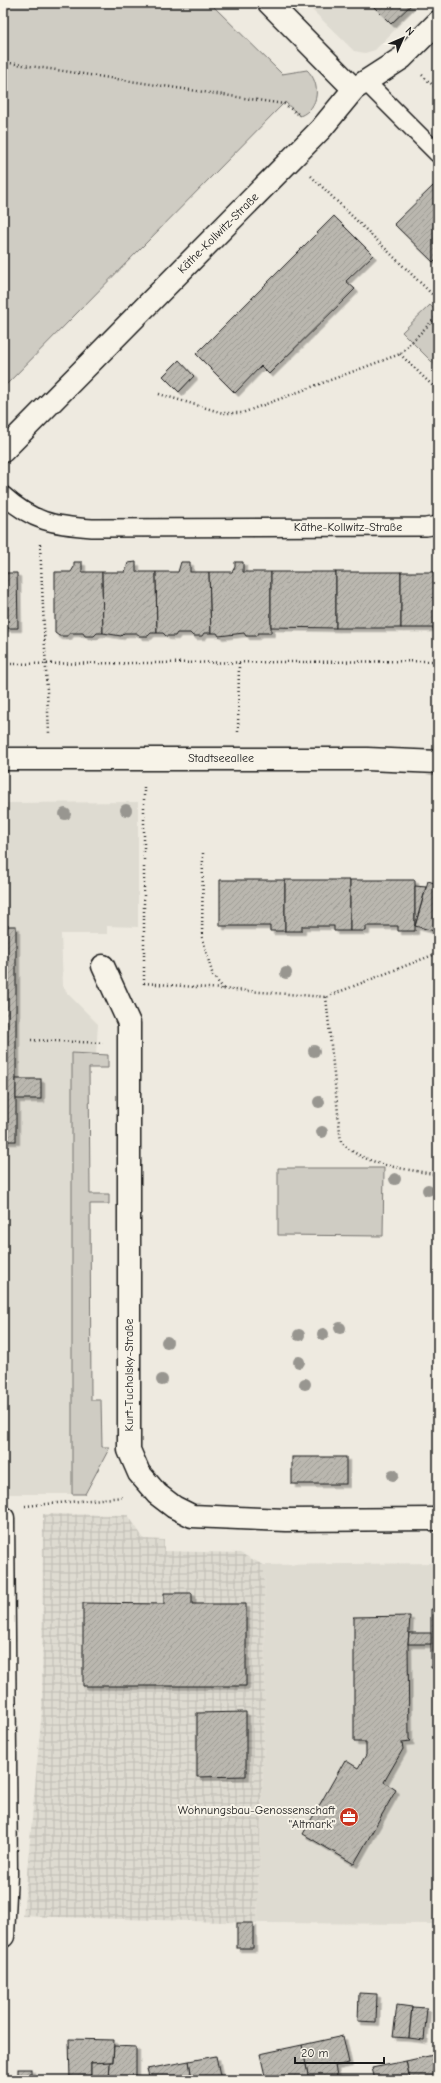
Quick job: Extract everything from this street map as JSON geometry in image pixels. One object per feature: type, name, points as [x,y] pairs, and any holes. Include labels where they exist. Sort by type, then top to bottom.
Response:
[{"type":"street","points":[[269,3],[360,85]]},
{"type":"street","name":"Käthe-Kollwitz-Straße","points":[[3,451],[321,129],[360,85],[402,58],[438,22]]},
{"type":"street","name":"Stadtseeallee","points":[[3,758],[367,759],[438,762]]},
{"type":"street","name":"Kurt-Tucholsky-Straße","points":[[103,966],[129,1023],[129,1450],[139,1472],[157,1494],[174,1508],[192,1516],[286,1520],[438,1519]]},
{"type":"street","points":[[3,1936],[10,1512]]},
{"type":"lane","points":[[360,85],[438,154]]},
{"type":"lane","name":"Käthe-Kollwitz-Straße","points":[[3,495],[16,506],[39,520],[63,525],[92,528],[426,527],[438,525]]},
{"type":"path","points":[[3,62],[284,104],[321,129]]},
{"type":"path","points":[[292,158],[438,300]]},
{"type":"path","points":[[159,394],[223,413],[242,413],[400,354],[438,315]]},
{"type":"path","points":[[400,354],[438,391]]},
{"type":"path","points":[[39,520],[44,663],[50,758]]},
{"type":"path","points":[[3,664],[438,661]]},
{"type":"path","points":[[238,758],[239,662]]},
{"type":"path","points":[[129,1023],[144,983],[144,758]]},
{"type":"path","points":[[203,854],[202,937],[213,976],[224,989]]},
{"type":"path","points":[[144,983],[326,997],[438,953]]},
{"type":"path","points":[[326,997],[341,1142],[352,1152],[370,1161],[438,1175]]},
{"type":"path","points":[[31,1040],[129,1045]]},
{"type":"path","points":[[10,1512],[157,1494]]},
{"type":"shaded area","points":[[3,3],[210,3],[282,74],[307,70],[312,75],[315,82],[316,95],[312,107],[300,116],[285,102],[3,388]]},
{"type":"shaded area","points":[[305,3],[421,3],[375,50],[365,53],[354,51]]},
{"type":"shaded area","points":[[430,305],[438,313],[438,368],[402,332]]},
{"type":"shaded area","points":[[138,802],[138,927],[107,926],[107,934],[61,934],[63,986],[67,993],[98,1024],[96,1055],[72,1054],[72,1494],[3,1494],[3,803]]},
{"type":"shaded area","points":[[72,1053],[108,1055],[108,1068],[89,1068],[90,1194],[109,1194],[109,1204],[90,1204],[91,1400],[101,1400],[102,1447],[110,1447],[85,1494],[72,1494]]},
{"type":"shaded area","points":[[278,1168],[384,1168],[383,1236],[278,1235]]},
{"type":"shaded area","points":[[43,1514],[128,1515],[144,1539],[164,1540],[164,1551],[240,1553],[264,1565],[265,1710],[257,1923],[23,1916],[42,1710]]},
{"type":"shaded area","name":"Wohnungsbau-Genossenschaft \"Altmark\"","points":[[436,1563],[438,1566],[438,1924],[257,1923],[265,1710],[264,1565]]},
{"type":"building","points":[[370,3],[413,3],[391,24]]},
{"type":"building","points":[[433,186],[438,191],[438,257],[433,262],[394,224]]},
{"type":"building","points":[[334,216],[373,255],[346,281],[355,289],[269,374],[261,366],[235,393],[196,354]]},
{"type":"building","points":[[179,360],[194,376],[179,392],[163,376]]},
{"type":"building","points":[[74,562],[82,562],[82,572],[102,572],[103,633],[97,633],[94,636],[85,636],[83,633],[70,633],[68,636],[59,636],[55,633],[55,572],[71,572],[74,567]]},
{"type":"building","points":[[136,562],[136,572],[156,572],[157,633],[151,633],[148,636],[139,636],[137,633],[124,633],[121,636],[103,633],[102,572],[125,572],[128,563]]},
{"type":"building","points":[[181,562],[190,562],[190,572],[209,572],[211,633],[204,633],[202,636],[193,636],[190,633],[177,633],[175,636],[166,636],[163,633],[157,633],[156,572],[178,572]]},
{"type":"building","points":[[235,562],[243,562],[243,572],[271,572],[271,633],[258,633],[256,636],[246,636],[244,633],[219,636],[217,633],[211,633],[209,572],[232,572],[235,567]]},
{"type":"building","points":[[271,572],[336,572],[336,628],[271,627]]},
{"type":"building","points":[[336,572],[401,572],[401,628],[336,628]]},
{"type":"building","points":[[401,572],[438,572],[438,628],[401,628]]},
{"type":"building","points":[[3,573],[17,573],[18,628],[3,628]]},
{"type":"building","points":[[220,880],[285,880],[285,931],[270,931],[270,926],[220,926]]},
{"type":"building","points":[[285,880],[350,880],[350,931],[334,931],[334,926],[302,926],[302,931],[285,931]]},
{"type":"building","points":[[350,880],[415,880],[415,931],[398,931],[398,926],[366,926],[366,931],[350,931]]},
{"type":"building","points":[[428,881],[438,884],[438,932],[415,926]]},
{"type":"building","points":[[415,886],[426,887],[415,926]]},
{"type":"building","points":[[3,926],[16,926],[16,1141],[3,1141]]},
{"type":"building","points":[[16,1079],[41,1079],[41,1099],[16,1099]]},
{"type":"building","points":[[292,1457],[346,1457],[346,1484],[292,1484]]},
{"type":"building","points":[[164,1593],[192,1593],[192,1604],[246,1604],[246,1686],[83,1686],[83,1603],[164,1604]]},
{"type":"building","points":[[431,1609],[438,1610],[438,1667],[433,1668],[431,1668]]},
{"type":"building","points":[[410,1616],[408,1644],[409,1739],[411,1741],[402,1742],[403,1749],[384,1782],[396,1790],[354,1864],[303,1834],[345,1760],[358,1768],[366,1755],[366,1742],[354,1742],[353,1617]]},
{"type":"building","points":[[409,1633],[431,1633],[431,1644],[408,1644]]},
{"type":"building","points":[[246,1712],[246,1776],[197,1777],[197,1713]]},
{"type":"building","points":[[237,1923],[253,1923],[253,1948],[237,1948]]},
{"type":"building","points":[[359,1993],[377,1994],[376,2022],[358,2021]]},
{"type":"building","points":[[397,2005],[412,2007],[409,2038],[393,2037]]},
{"type":"building","points":[[412,2007],[427,2008],[424,2040],[409,2038]]},
{"type":"building","points":[[343,2036],[349,2063],[335,2066],[338,2080],[309,2080],[302,2045]]},
{"type":"building","points":[[69,2039],[114,2040],[113,2062],[91,2063],[91,2080],[70,2080]]},
{"type":"building","points":[[302,2045],[309,2080],[281,2080],[281,2077],[266,2080],[260,2054]]},
{"type":"building","points":[[114,2046],[136,2047],[136,2080],[109,2080],[110,2062],[113,2062]]},
{"type":"building","points":[[438,2054],[438,2080],[410,2080],[406,2061]]},
{"type":"building","points":[[216,2056],[221,2080],[192,2080],[189,2061]]},
{"type":"building","points":[[189,2061],[192,2080],[150,2080],[147,2069]]},
{"type":"building","points":[[406,2061],[410,2080],[375,2080],[372,2068]]},
{"type":"building","points":[[110,2062],[109,2080],[91,2080],[91,2063]]},
{"type":"building","points":[[18,2069],[31,2069],[31,2080],[18,2080]]},
{"type":"place","name":"Wohnungsbau-Genossenschaft \"Altmark\"","points":[[349,1817]]}]
